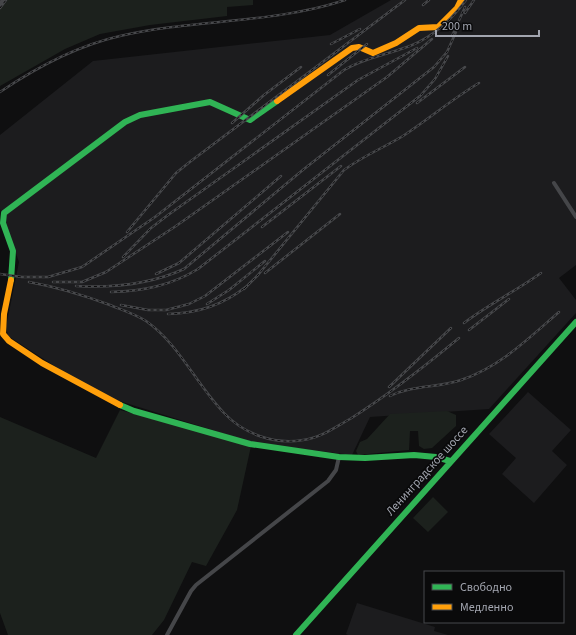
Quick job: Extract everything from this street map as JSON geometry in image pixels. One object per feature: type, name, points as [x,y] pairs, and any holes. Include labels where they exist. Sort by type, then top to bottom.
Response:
[{"type":"street","points":[[0,4],[3,0]]},
{"type":"street","points":[[450,461],[436,457],[414,455],[365,458],[339,457],[250,444],[134,411],[110,401],[42,363],[2,334],[13,264],[13,250],[2,219],[4,213],[125,122],[140,115],[210,102],[250,120],[352,48],[359,47],[373,53],[396,43],[419,28],[438,27],[457,8],[461,0]]},
{"type":"street","points":[[554,183],[576,217]]},
{"type":"street","name":"Ленинградское шоссе","points":[[296,635],[450,461],[576,322]]},
{"type":"street","points":[[167,635],[191,591],[328,481],[336,470],[339,457]]},
{"type":"shaded area","points":[[0,0],[253,0],[253,5],[227,7],[227,16],[150,25],[100,34],[65,49],[0,86]]},
{"type":"shaded area","points":[[391,0],[576,0],[576,265],[559,278],[576,300],[576,313],[489,409],[370,417],[352,455],[254,443],[113,399],[73,378],[8,336],[6,327],[19,262],[0,209],[0,135],[93,61],[330,35]]},
{"type":"shaded area","points":[[528,392],[571,430],[552,451],[567,465],[534,503],[502,474],[516,458],[489,434]]},
{"type":"shaded area","points":[[120,410],[251,446],[237,510],[206,566],[192,562],[164,620],[152,635],[8,635],[0,613],[0,417],[96,458]]},
{"type":"shaded area","points":[[447,411],[456,415],[456,426],[432,448],[424,449],[419,446],[418,431],[410,431],[409,450],[358,455],[356,451],[360,442],[367,439],[390,414]]},
{"type":"shaded area","points":[[433,497],[448,512],[428,532],[413,518]]},
{"type":"shaded area","points":[[357,603],[435,627],[434,631],[448,635],[348,635],[346,634]]},
{"type":"railway","points":[[0,8],[6,0]]},
{"type":"railway","points":[[0,92],[57,58],[104,40],[148,31],[290,13],[318,8],[345,0]]},
{"type":"railway","points":[[127,232],[176,173],[405,0]]},
{"type":"railway","points":[[423,5],[429,0]]},
{"type":"railway","points":[[0,274],[22,277],[48,277],[82,267],[155,217],[344,70],[365,60],[411,46],[421,41],[445,24],[466,0]]},
{"type":"railway","points":[[465,13],[474,0]]},
{"type":"railway","points":[[452,36],[465,7]]},
{"type":"railway","points":[[331,44],[360,29]]},
{"type":"railway","points":[[76,286],[131,284],[158,278],[184,269],[304,169],[434,67],[447,52],[456,32]]},
{"type":"railway","points":[[53,282],[82,282],[106,272],[176,226],[387,77],[432,39]]},
{"type":"railway","points":[[328,75],[367,44]]},
{"type":"railway","points":[[123,257],[151,228],[168,215],[358,80],[417,48]]},
{"type":"railway","points":[[421,95],[435,79],[448,56]]},
{"type":"railway","points":[[232,123],[264,95],[301,67]]},
{"type":"railway","points":[[417,103],[465,67]]},
{"type":"railway","points":[[244,289],[258,275],[344,170],[358,160],[403,136],[479,83]]},
{"type":"railway","points":[[111,292],[145,289],[177,280],[198,269],[420,96]]},
{"type":"railway","points":[[262,227],[341,166]]},
{"type":"railway","points":[[156,274],[179,263],[281,176]]},
{"type":"railway","points":[[265,273],[340,214]]},
{"type":"railway","points":[[121,305],[148,310],[166,310],[189,304],[205,296],[288,232]]},
{"type":"railway","points":[[207,304],[229,290],[265,261]]},
{"type":"railway","points":[[464,323],[541,273]]},
{"type":"railway","points":[[29,282],[90,298],[128,312],[146,321],[158,330],[168,341],[224,413],[241,427],[250,432],[281,441],[310,439],[328,432],[350,419],[406,380],[459,338]]},
{"type":"railway","points":[[168,314],[190,312],[210,307],[238,293],[247,286]]},
{"type":"railway","points":[[469,330],[509,299]]},
{"type":"railway","points":[[390,396],[398,392],[416,388],[452,383],[489,368],[525,342],[559,312]]},
{"type":"railway","points":[[389,387],[451,328]]},
{"type":"traffic: fast","points":[[11,280],[13,251],[3,223],[4,213],[125,122],[140,115],[210,102],[250,120],[277,101]]},
{"type":"traffic: fast","points":[[296,635],[576,322]]},
{"type":"traffic: fast","points":[[120,405],[134,411],[250,444],[339,457],[365,458],[414,455],[436,457],[450,461]]},
{"type":"traffic: slow","points":[[277,101],[352,48],[359,47],[373,53],[396,43],[419,28],[438,27],[457,8],[461,0]]},
{"type":"traffic: slow","points":[[11,280],[4,314],[3,334],[9,341],[42,363],[120,405]]}]
